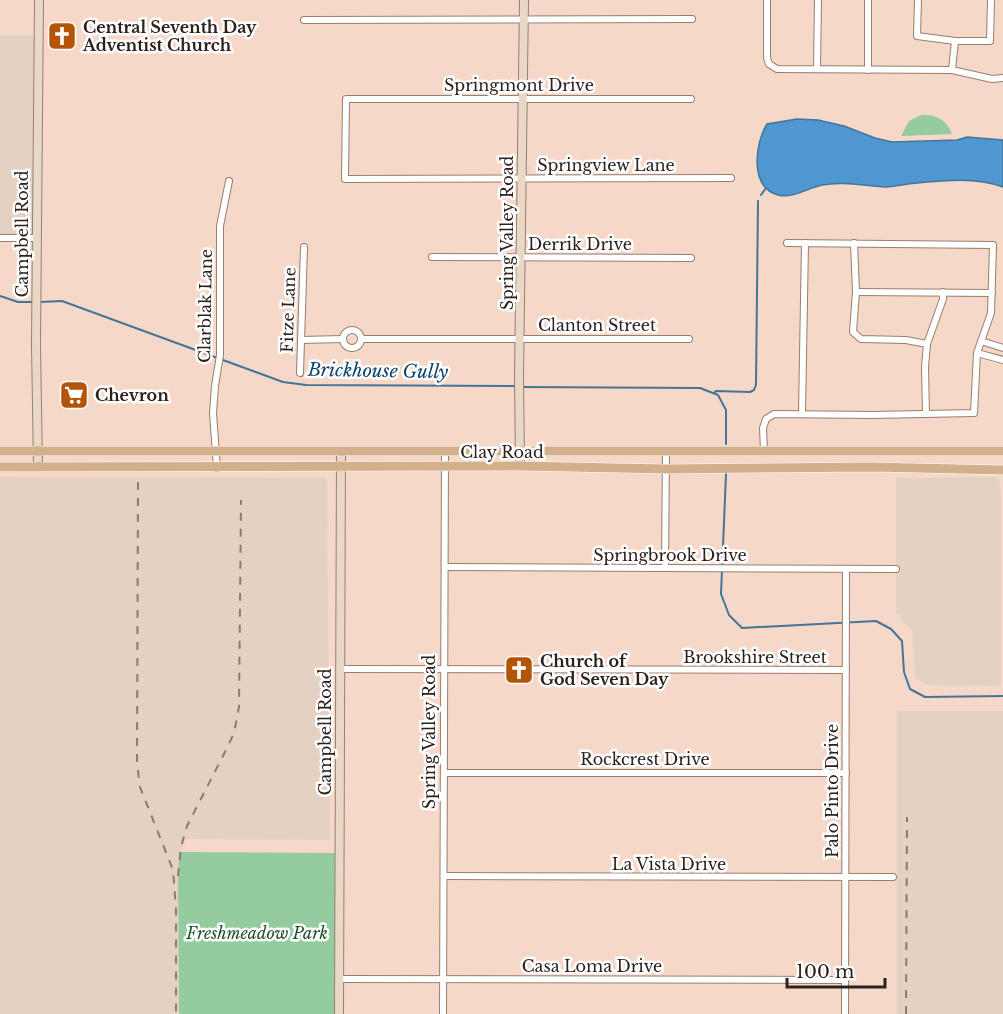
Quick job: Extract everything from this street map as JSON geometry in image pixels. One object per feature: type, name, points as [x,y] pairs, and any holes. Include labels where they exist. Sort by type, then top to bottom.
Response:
[{"type":"main road","name":"Clay Road","points":[[0,451],[1003,451]]},
{"type":"main road","points":[[255,468],[260,451]]},
{"type":"main road","points":[[872,467],[874,452]]},
{"type":"main road","name":"Clay Road","points":[[0,467],[520,466],[666,469],[872,467],[1003,470]]},
{"type":"street","name":"Campbell Road","points":[[38,467],[36,451],[36,238],[39,0]]},
{"type":"street","name":"Spring Valley Road","points":[[520,466],[524,0]]},
{"type":"street","points":[[767,0],[767,58],[769,64],[777,69],[952,70],[992,79],[1003,78]]},
{"type":"street","points":[[817,69],[818,0]]},
{"type":"street","points":[[868,0],[868,69]]},
{"type":"street","points":[[918,0],[917,36],[955,41],[990,41],[991,0]]},
{"type":"street","points":[[304,20],[692,20]]},
{"type":"street","points":[[952,70],[955,41]]},
{"type":"street","name":"Springmont Drive","points":[[346,99],[691,99]]},
{"type":"street","name":"Springview Lane","points":[[346,99],[345,178],[730,178]]},
{"type":"street","name":"Clarblak Lane","points":[[217,468],[213,413],[220,355],[220,226],[229,181]]},
{"type":"street","points":[[0,238],[36,238]]},
{"type":"street","points":[[764,451],[763,428],[766,420],[774,414],[873,416],[974,413],[977,353],[991,313],[993,245],[787,243]]},
{"type":"street","points":[[802,413],[806,243]]},
{"type":"street","points":[[854,243],[856,292],[854,332],[861,339],[906,340],[927,344]]},
{"type":"street","name":"Fitze Lane","points":[[300,373],[304,248]]},
{"type":"street","name":"Derrik Drive","points":[[432,257],[691,258]]},
{"type":"street","points":[[856,292],[992,292]]},
{"type":"street","points":[[926,414],[927,344],[943,299],[942,292]]},
{"type":"street","name":"Clanton Street","points":[[352,329],[358,332],[361,339],[358,345],[352,348],[346,345],[343,339],[345,332],[352,329]]},
{"type":"street","name":"Clanton Street","points":[[301,340],[343,339]]},
{"type":"street","name":"Clanton Street","points":[[361,339],[689,339]]},
{"type":"street","points":[[981,341],[1003,348]]},
{"type":"street","points":[[977,353],[1003,360]]},
{"type":"street","points":[[665,568],[666,450]]},
{"type":"street","name":"Campbell Road","points":[[339,1014],[341,451]]},
{"type":"street","name":"Spring Valley Road","points":[[443,1014],[445,451]]},
{"type":"street","name":"Springbrook Drive","points":[[445,567],[896,569]]},
{"type":"street","name":"Palo Pinto Drive","points":[[845,1014],[846,569]]},
{"type":"street","name":"Brookshire Street","points":[[340,669],[846,670]]},
{"type":"street","name":"Rockcrest Drive","points":[[444,773],[846,773]]},
{"type":"street","name":"La Vista Drive","points":[[444,876],[893,878]]},
{"type":"street","name":"Casa Loma Drive","points":[[339,979],[845,980]]},
{"type":"shaded area","points":[[0,35],[34,35],[33,235],[0,235]]},
{"type":"shaded area","points":[[0,477],[327,478],[330,840],[186,839],[180,852],[178,871],[179,1014],[0,1014]]},
{"type":"shaded area","points":[[998,477],[1001,490],[1001,686],[926,685],[915,678],[912,631],[896,613],[896,478]]},
{"type":"shaded area","points":[[897,711],[1003,711],[1003,1014],[897,1014]]},
{"type":"green space","points":[[921,115],[931,115],[940,119],[952,134],[901,136],[909,121]]},
{"type":"green space","name":"Freshmeadow Park","points":[[180,852],[336,853],[334,1014],[179,1014],[178,871]]},
{"type":"water","points":[[797,119],[818,120],[844,126],[892,142],[957,140],[967,137],[1003,140],[1003,187],[968,180],[885,187],[838,183],[822,185],[789,196],[778,195],[762,183],[757,164],[760,142],[767,124]]},
{"type":"waterway","points":[[761,195],[766,188]]},
{"type":"waterway","points":[[714,393],[716,391],[750,392],[756,385],[758,201]]},
{"type":"waterway","name":"Brickhouse Gully","points":[[0,296],[18,302],[35,302]]},
{"type":"waterway","name":"Brickhouse Gully","points":[[40,302],[62,301],[283,382],[306,385],[515,386]]},
{"type":"waterway","name":"Brickhouse Gully","points":[[521,387],[700,388],[718,395],[726,410],[726,444]]},
{"type":"waterway","name":"Brickhouse Gully","points":[[726,474],[721,594],[729,615],[742,628],[876,621],[891,629],[902,641],[904,672],[910,689],[925,697],[1003,696]]},
{"type":"railway","points":[[138,482],[137,763],[140,787],[173,870],[176,909],[176,1014]]},
{"type":"railway","points":[[178,876],[181,847],[187,826],[234,733],[239,707],[241,500]]},
{"type":"railway","points":[[906,1014],[907,817]]},
{"type":"place","name":"Central Seventh Day Adventist Church","points":[[62,36]]},
{"type":"place","name":"Chevron","points":[[74,395]]},
{"type":"place","name":"Church of God Seven Day","points":[[519,670]]}]
